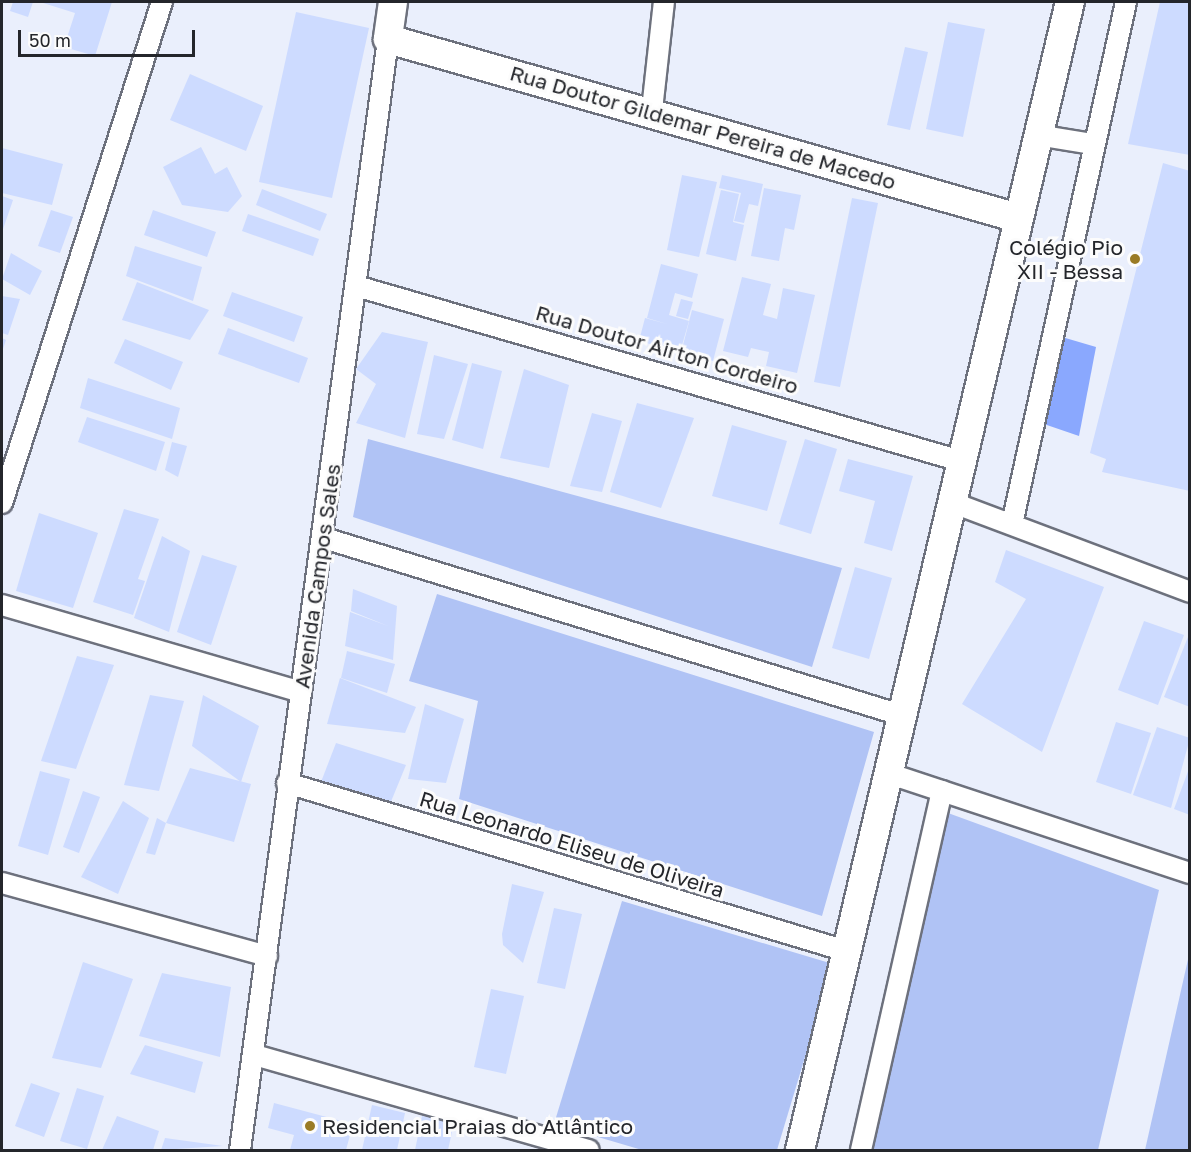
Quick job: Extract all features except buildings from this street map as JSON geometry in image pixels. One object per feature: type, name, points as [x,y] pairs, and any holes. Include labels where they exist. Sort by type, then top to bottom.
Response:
[{"type":"street","points":[[2,503],[162,2]]},
{"type":"street","name":"Avenida Campos Sales","points":[[240,1150],[255,1055],[287,783],[324,537],[393,2]]},
{"type":"street","points":[[652,111],[664,2]]},
{"type":"street","points":[[800,1150],[843,950],[890,774],[956,504],[1018,218],[1070,2]]},
{"type":"street","points":[[1012,524],[1092,144],[1126,2]]},
{"type":"street","name":"Rua Doutor Gildemar Pereira de Macedo","points":[[388,39],[652,111],[1018,218]]},
{"type":"street","points":[[1037,135],[1092,144]]},
{"type":"street","name":"Rua Doutor Airton Cordeiro","points":[[356,286],[964,462]]},
{"type":"street","points":[[956,504],[1190,592]]},
{"type":"street","points":[[324,537],[904,716]]},
{"type":"street","points":[[2,605],[301,692]]},
{"type":"street","points":[[890,774],[1190,873]]},
{"type":"street","name":"Rua Leonardo Eliseu de Oliveira","points":[[287,783],[843,950]]},
{"type":"street","points":[[861,1150],[942,790]]},
{"type":"street","points":[[2,883],[267,956]]},
{"type":"street","points":[[255,1055],[589,1150]]},
{"type":"shaded area","points":[[368,439],[842,568],[812,667],[353,517]]},
{"type":"shaded area","points":[[437,594],[874,732],[822,916],[459,799],[478,701],[409,681]]},
{"type":"shaded area","points":[[948,813],[1159,890],[1098,1150],[871,1150]]},
{"type":"shaded area","points":[[622,901],[833,964],[777,1150],[642,1150],[554,1124]]},
{"type":"shaded area","points":[[1189,955],[1189,1150],[1145,1150]]},
{"type":"water","points":[[1062,337],[1096,347],[1079,436],[1041,423]]},
{"type":"place","name":"Colégio Pio XII - Bessa","points":[[1135,259]]},
{"type":"place","name":"Residencial Praias do Atlântico","points":[[310,1126]]}]
